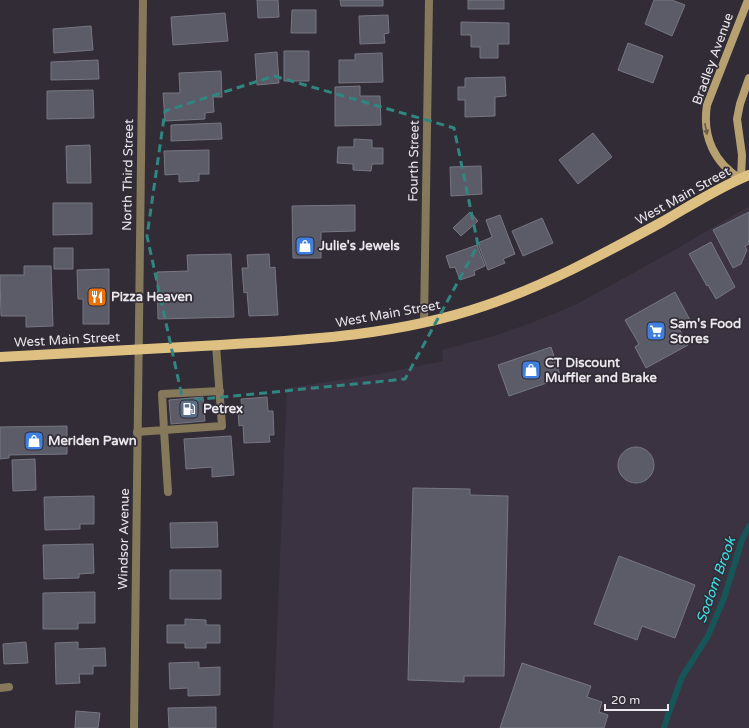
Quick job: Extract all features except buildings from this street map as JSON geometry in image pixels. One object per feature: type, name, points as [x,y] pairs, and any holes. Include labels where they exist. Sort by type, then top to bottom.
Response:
[{"type":"main road","name":"West Main Street","points":[[0,357],[296,341],[365,334],[424,323],[486,306],[533,288],[592,260],[745,177]]},
{"type":"street","name":"North Third Street","points":[[138,350],[142,0]]},
{"type":"street","name":"Fourth Street","points":[[424,323],[429,0]]},
{"type":"street","name":"Bradley Avenue","points":[[745,177],[730,173],[720,162],[706,133],[704,119],[711,93],[748,0]]},
{"type":"street","points":[[745,177],[737,119],[740,104],[749,78]]},
{"type":"street","points":[[137,432],[222,426],[216,345]]},
{"type":"street","name":"Windsor Avenue","points":[[134,728],[138,350]]},
{"type":"street","points":[[168,492],[162,394],[220,391]]},
{"type":"street","points":[[0,688],[9,687]]},
{"type":"highlighted area","points":[[274,76],[454,128],[478,245],[405,379],[183,401],[147,236],[165,111]]},
{"type":"shaded area","points":[[749,206],[749,728],[273,728],[287,388],[379,374],[443,361],[442,350],[497,335],[575,305],[671,252]]},
{"type":"waterway","name":"Sodom Brook","points":[[664,728],[682,677],[708,636],[724,598],[742,540],[749,526]]},
{"type":"place","name":"Julie's Jewels","points":[[305,246]]},
{"type":"place","name":"Pizza Heaven","points":[[97,297]]},
{"type":"place","name":"Sam's Food Stores","points":[[656,331]]},
{"type":"place","name":"CT Discount Muffler and Brake","points":[[531,370]]},
{"type":"place","name":"Petrex","points":[[189,409]]},
{"type":"place","name":"Meriden Pawn","points":[[34,441]]}]
